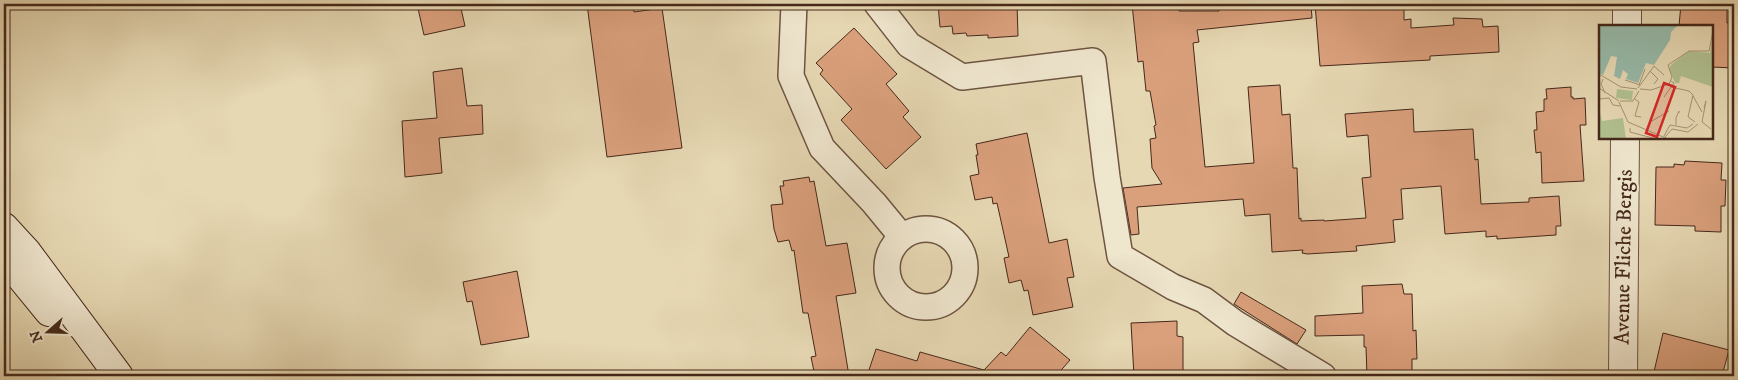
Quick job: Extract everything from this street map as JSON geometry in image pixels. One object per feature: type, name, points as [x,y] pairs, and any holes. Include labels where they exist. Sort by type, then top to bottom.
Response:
[{"type":"main road","points":[[1627,4],[1627,25]]},
{"type":"main road","name":"Avenue Fliche Bergis","points":[[1623,376],[1625,139]]},
{"type":"main road","points":[[4,227],[27,252],[119,376]]},
{"type":"main road","points":[[4,257],[27,283],[100,376]]},
{"type":"street","points":[[794,4],[791,76],[822,148],[874,203],[902,237]]},
{"type":"street","points":[[877,4],[909,45],[962,77],[1093,61],[1107,177],[1120,256],[1173,287],[1204,300],[1235,323],[1323,376]]},
{"type":"building","points":[[417,4],[460,4],[465,26],[424,35]]},
{"type":"building","points":[[587,4],[633,4],[634,12],[662,8],[682,148],[607,157]]},
{"type":"building","points":[[938,4],[1017,4],[1018,36],[988,38],[988,35],[967,36],[966,33],[953,34],[952,26],[940,27]]},
{"type":"building","points":[[1132,4],[1177,4],[1179,11],[1219,11],[1218,4],[1311,4],[1312,18],[1197,30],[1199,42],[1193,43],[1205,167],[1254,163],[1248,87],[1280,85],[1282,115],[1290,114],[1293,168],[1297,168],[1299,219],[1301,218],[1301,221],[1366,218],[1362,178],[1371,177],[1368,135],[1347,137],[1345,114],[1413,109],[1414,132],[1473,129],[1475,160],[1478,159],[1481,204],[1529,202],[1529,198],[1559,196],[1561,226],[1556,226],[1556,235],[1497,239],[1497,236],[1486,237],[1486,231],[1445,234],[1441,186],[1401,189],[1403,219],[1393,220],[1395,242],[1356,246],[1357,251],[1307,254],[1302,253],[1303,250],[1272,252],[1270,214],[1245,216],[1243,199],[1137,207],[1139,234],[1131,235],[1123,188],[1162,184],[1152,168],[1150,139],[1156,138],[1154,126],[1156,125],[1150,91],[1146,91],[1143,61],[1138,62]]},
{"type":"building","points":[[1315,4],[1404,4],[1404,20],[1411,19],[1411,28],[1454,25],[1453,18],[1482,19],[1483,27],[1498,26],[1499,52],[1430,56],[1430,60],[1320,66]]},
{"type":"building","points":[[1681,4],[1727,5],[1727,23],[1731,23],[1731,34],[1734,34],[1734,68],[1713,67],[1713,25],[1679,25]]},
{"type":"building","points":[[854,28],[897,74],[886,84],[909,111],[903,117],[921,137],[886,169],[841,120],[852,109],[820,74],[823,70],[816,63]]},
{"type":"building","points":[[462,68],[467,106],[482,105],[483,134],[439,138],[442,173],[405,177],[402,121],[437,118],[433,72]]},
{"type":"building","points":[[1571,87],[1571,97],[1573,99],[1585,98],[1586,125],[1580,125],[1584,181],[1542,183],[1541,152],[1536,153],[1534,130],[1537,130],[1536,112],[1544,111],[1544,99],[1547,99],[1546,89]]},
{"type":"building","points":[[1027,133],[1049,243],[1067,239],[1074,277],[1067,278],[1073,307],[1033,315],[1028,290],[1024,291],[1021,280],[1009,283],[1004,258],[1009,257],[997,203],[993,204],[992,197],[975,200],[970,176],[979,174],[976,144]]},
{"type":"building","points":[[1685,161],[1722,163],[1721,180],[1726,180],[1725,206],[1721,206],[1721,232],[1695,231],[1695,226],[1655,225],[1656,167],[1674,167],[1674,164],[1684,165]]},
{"type":"building","points":[[809,177],[810,182],[814,181],[826,246],[847,243],[856,293],[836,296],[849,376],[815,376],[811,357],[816,356],[808,313],[803,313],[794,250],[792,251],[789,240],[778,242],[774,229],[771,205],[783,204],[780,186],[784,186],[783,181]]},
{"type":"building","points":[[517,271],[529,337],[481,345],[472,301],[467,302],[463,282]]},
{"type":"building","points":[[1402,284],[1404,294],[1412,294],[1413,331],[1416,330],[1417,359],[1412,359],[1412,374],[1406,376],[1367,376],[1364,335],[1315,336],[1315,316],[1363,313],[1362,286]]},
{"type":"building","points":[[1241,292],[1306,330],[1297,344],[1234,304]]},
{"type":"building","points":[[1177,321],[1177,336],[1183,337],[1183,373],[1168,376],[1134,376],[1131,323]]},
{"type":"building","points":[[1030,327],[1070,360],[1056,376],[867,376],[876,349],[917,361],[920,352],[984,370],[1001,352],[1006,356]]},
{"type":"building","points":[[1663,333],[1729,350],[1722,376],[1653,376]]}]
